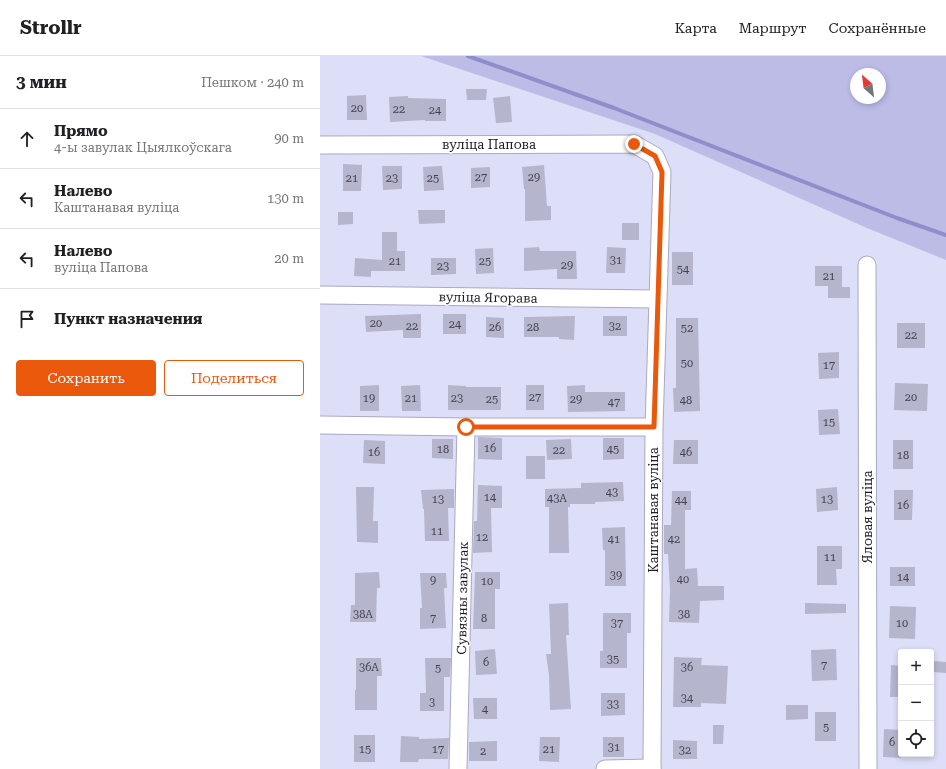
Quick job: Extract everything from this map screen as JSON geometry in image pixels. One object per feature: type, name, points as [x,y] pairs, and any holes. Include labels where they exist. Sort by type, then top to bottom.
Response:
[{"type":"street","name":"вуліца Папова","points":[[320,145],[634,144],[655,156]]},
{"type":"street","name":"Каштанавая вуліца","points":[[652,769],[654,427],[662,172],[655,156]]},
{"type":"street","name":"Яловая вуліца","points":[[867,265],[868,769]]},
{"type":"street","name":"вуліца Ягорава","points":[[320,295],[657,299]]},
{"type":"street","points":[[320,425],[654,427]]},
{"type":"street","name":"Сувязны завулак","points":[[458,769],[466,427]]},
{"type":"street","points":[[605,769],[652,769]]},
{"type":"shaded area","points":[[421,56],[946,56],[946,260],[867,228],[655,134]]},
{"type":"building","points":[[466,89],[487,89],[486,100],[467,100]]},
{"type":"building","points":[[366,95],[367,120],[347,120],[347,96]]},
{"type":"building","points":[[408,96],[408,98],[446,99],[446,121],[425,120],[390,122],[389,97]]},
{"type":"building","points":[[510,96],[512,122],[496,123],[493,98]]},
{"type":"building","points":[[343,164],[362,165],[361,191],[343,191]]},
{"type":"building","points":[[544,165],[547,206],[551,206],[551,220],[525,221],[525,189],[522,167]]},
{"type":"building","points":[[382,166],[402,166],[402,189],[383,190]]},
{"type":"building","points":[[442,166],[444,190],[424,191],[423,167]]},
{"type":"building","points":[[490,167],[490,187],[471,188],[471,168]]},
{"type":"building","points":[[418,210],[445,210],[445,223],[419,224]]},
{"type":"building","points":[[338,212],[353,212],[353,224],[338,225]]},
{"type":"building","points":[[622,223],[639,223],[639,240],[622,240]]},
{"type":"building","points":[[382,232],[397,232],[397,251],[405,251],[405,271],[371,271],[371,277],[354,276],[355,258],[382,260]]},
{"type":"building","points":[[539,247],[540,251],[576,251],[577,279],[557,279],[557,269],[524,271],[524,248]]},
{"type":"building","points":[[607,247],[626,248],[625,273],[606,273]]},
{"type":"building","points":[[493,248],[494,273],[476,274],[475,249]]},
{"type":"building","points":[[672,252],[693,252],[693,285],[672,285]]},
{"type":"building","points":[[431,258],[456,258],[456,274],[431,275]]},
{"type":"building","points":[[815,266],[842,266],[842,287],[850,287],[850,298],[828,298],[828,286],[815,286]]},
{"type":"building","points":[[421,314],[421,338],[403,338],[403,330],[366,332],[365,316]]},
{"type":"building","points":[[443,314],[466,314],[466,334],[443,334]]},
{"type":"building","points":[[575,316],[574,340],[559,339],[559,337],[524,337],[524,317]]},
{"type":"building","points":[[603,316],[627,316],[627,336],[603,336]]},
{"type":"building","points":[[486,317],[504,318],[504,338],[486,337]]},
{"type":"building","points":[[676,318],[698,318],[700,411],[674,412],[673,388],[676,388]]},
{"type":"building","points":[[897,323],[925,323],[925,348],[897,348]]},
{"type":"building","points":[[839,352],[839,378],[819,379],[818,353]]},
{"type":"building","points":[[895,383],[928,384],[927,411],[894,410]]},
{"type":"building","points":[[379,385],[379,411],[360,411],[360,386]]},
{"type":"building","points":[[420,385],[421,411],[402,411],[401,386]]},
{"type":"building","points":[[448,385],[466,387],[501,387],[501,410],[448,410]]},
{"type":"building","points":[[526,385],[544,385],[544,410],[526,410]]},
{"type":"building","points":[[585,385],[585,392],[625,392],[625,411],[568,412],[567,386]]},
{"type":"building","points":[[838,409],[840,434],[819,435],[818,410]]},
{"type":"building","points":[[478,437],[502,438],[502,460],[478,459]]},
{"type":"building","points":[[603,438],[624,438],[624,459],[603,460]]},
{"type":"building","points":[[432,439],[453,439],[453,459],[432,458]]},
{"type":"building","points":[[571,439],[572,459],[547,460],[546,440]]},
{"type":"building","points":[[364,440],[385,441],[385,464],[363,463]]},
{"type":"building","points":[[674,440],[698,440],[698,464],[673,464]]},
{"type":"building","points":[[893,440],[913,440],[913,469],[893,469]]},
{"type":"building","points":[[526,456],[545,456],[545,479],[526,479]]},
{"type":"building","points":[[623,482],[624,501],[595,502],[595,504],[570,504],[570,507],[568,507],[569,553],[549,553],[549,507],[545,507],[545,489],[581,488],[581,483]]},
{"type":"building","points":[[478,485],[502,486],[502,508],[491,508],[492,552],[473,553],[474,521],[477,521]]},
{"type":"building","points":[[356,487],[374,487],[373,521],[378,521],[378,543],[357,542]]},
{"type":"building","points":[[837,487],[838,510],[817,512],[816,489]]},
{"type":"building","points":[[454,489],[454,508],[448,508],[449,541],[425,541],[424,509],[421,490]]},
{"type":"building","points":[[894,490],[913,490],[912,520],[894,520]]},
{"type":"building","points":[[672,491],[691,491],[691,510],[685,510],[685,569],[697,568],[698,586],[724,586],[724,600],[700,601],[699,623],[669,622],[670,590],[668,554],[664,554],[664,525],[671,525]]},
{"type":"building","points":[[625,527],[626,586],[605,586],[605,550],[603,550],[602,528]]},
{"type":"building","points":[[817,546],[842,546],[842,569],[836,569],[837,585],[817,585]]},
{"type":"building","points":[[890,567],[915,567],[915,586],[890,586]]},
{"type":"building","points":[[379,572],[380,588],[377,588],[376,622],[350,622],[351,605],[355,605],[355,573]]},
{"type":"building","points":[[475,572],[500,572],[500,589],[495,589],[495,629],[473,629]]},
{"type":"building","points":[[420,573],[446,573],[447,588],[444,588],[446,628],[420,629],[420,608],[422,608]]},
{"type":"building","points":[[568,603],[569,635],[566,635],[571,709],[550,710],[549,675],[546,654],[551,654],[549,604]]},
{"type":"building","points":[[805,603],[846,604],[846,613],[805,614]]},
{"type":"building","points":[[890,606],[916,607],[915,639],[889,638]]},
{"type":"building","points":[[603,613],[631,613],[631,633],[627,633],[627,668],[600,668],[600,651],[603,651]]},
{"type":"building","points":[[495,649],[497,674],[476,675],[475,651]]},
{"type":"building","points":[[836,649],[837,680],[812,681],[811,650]]},
{"type":"building","points":[[674,657],[702,658],[701,665],[728,666],[726,704],[701,703],[701,707],[673,707]]},
{"type":"building","points":[[356,658],[381,658],[382,676],[377,676],[377,710],[355,710]]},
{"type":"building","points":[[425,658],[451,658],[450,677],[444,677],[444,711],[420,711],[420,693],[426,693]]},
{"type":"building","points":[[934,661],[946,662],[946,673],[934,672]]},
{"type":"building","points":[[891,665],[898,666],[898,697],[890,697]]},
{"type":"building","points":[[601,693],[625,693],[625,715],[601,716]]},
{"type":"building","points":[[473,698],[497,698],[497,719],[474,719]]},
{"type":"building","points":[[786,705],[808,705],[808,719],[786,720]]},
{"type":"building","points":[[815,712],[836,712],[836,741],[815,741]]},
{"type":"building","points":[[713,725],[724,725],[723,744],[713,744]]},
{"type":"building","points":[[884,729],[898,730],[898,757],[901,758],[883,757]]},
{"type":"building","points":[[354,735],[375,735],[375,762],[354,762]]},
{"type":"building","points":[[401,736],[419,737],[419,739],[449,738],[448,759],[419,759],[418,762],[400,762]]},
{"type":"building","points":[[540,737],[560,737],[559,762],[539,761]]},
{"type":"building","points":[[603,737],[624,737],[624,757],[603,757]]},
{"type":"building","points":[[673,740],[697,741],[697,759],[673,759]]},
{"type":"building","points":[[497,741],[497,761],[469,761],[469,742]]},
{"type":"waterway","points":[[468,56],[614,108],[897,218],[946,235]]},
{"type":"route","points":[[466,427],[654,427],[662,172],[655,156],[634,144]]}]
